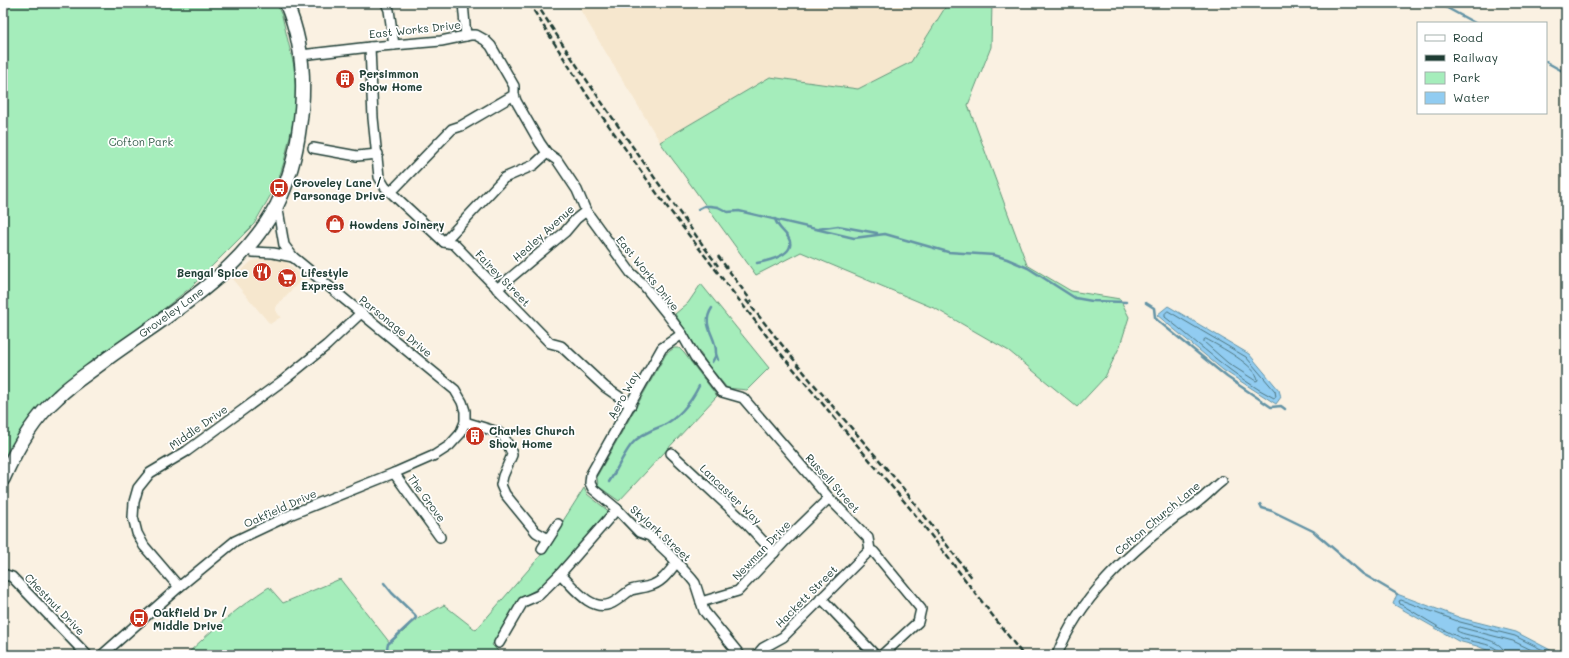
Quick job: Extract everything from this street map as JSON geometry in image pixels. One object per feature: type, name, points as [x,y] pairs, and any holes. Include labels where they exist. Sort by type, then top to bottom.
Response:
[{"type":"main road","name":"Groveley Lane","points":[[3,479],[13,456],[28,431],[58,397],[195,296],[224,272],[247,248],[265,225],[277,204],[296,150],[303,106],[304,77],[301,55],[296,30],[286,3]]},
{"type":"street","points":[[386,3],[394,44]]},
{"type":"street","points":[[463,3],[466,36]]},
{"type":"street","name":"East Works Drive","points":[[301,55],[394,44],[441,41],[476,35],[485,40],[491,46],[514,86],[514,96],[547,153],[557,160],[577,190],[586,211],[631,273],[642,283],[682,334]]},
{"type":"street","name":"Fairey Street","points":[[370,47],[373,118],[378,154],[379,177],[385,187],[444,242],[454,244],[550,343],[561,346],[605,387],[631,405]]},
{"type":"street","points":[[391,192],[452,129],[461,126],[514,96]]},
{"type":"street","points":[[313,148],[357,156],[378,154]]},
{"type":"street","points":[[444,242],[504,178],[534,165],[547,153]]},
{"type":"street","name":"Parsonage Drive","points":[[277,204],[281,236],[284,245],[293,258],[447,382],[455,390],[462,402],[465,411],[465,422]]},
{"type":"street","name":"Healey Avenue","points":[[497,289],[565,232],[576,219],[586,211]]},
{"type":"street","points":[[273,253],[281,236]]},
{"type":"street","name":"Parsonage Drive","points":[[247,248],[253,252],[273,253],[293,258]]},
{"type":"street","name":"Middle Drive","points":[[179,587],[144,546],[137,533],[133,517],[134,502],[138,488],[150,474],[187,451],[284,380],[327,345],[361,313]]},
{"type":"street","name":"Aero Way","points":[[591,474],[662,348],[682,334]]},
{"type":"street","name":"Russell Street","points":[[682,334],[695,357],[722,392],[743,398],[829,498],[868,538],[870,550],[874,552],[921,609],[918,622],[882,655]]},
{"type":"street","points":[[465,422],[498,432],[504,437],[512,451],[512,455],[503,476],[501,485],[505,494],[536,532],[548,539]]},
{"type":"street","name":"Oakfield Drive","points":[[102,655],[179,587],[235,541],[292,514],[394,473],[434,455],[449,446],[460,434],[465,422]]},
{"type":"street","name":"Lancaster Way","points":[[671,453],[746,523],[774,553]]},
{"type":"street","name":"The Grove","points":[[394,473],[440,537]]},
{"type":"street","name":"Skylark Street","points":[[591,474],[590,483],[593,489],[617,509],[639,532],[650,536],[677,562],[695,583],[704,611],[740,655]]},
{"type":"street","name":"Cofton Church Lane","points":[[1057,655],[1074,619],[1098,588],[1127,558],[1175,517],[1200,501],[1206,493],[1222,481]]},
{"type":"street","name":"Newman Drive","points":[[701,602],[738,591],[829,498]]},
{"type":"street","name":"Skylark Street","points":[[499,643],[524,602],[540,595],[617,509]]},
{"type":"street","points":[[542,549],[558,524]]},
{"type":"street","name":"Hackett Street","points":[[757,655],[763,648],[783,637],[870,550]]},
{"type":"street","points":[[560,574],[590,602],[598,605],[606,605],[612,603],[630,591],[660,582],[677,562]]},
{"type":"street","name":"Chestnut Drive","points":[[3,574],[12,577],[87,655]]},
{"type":"street","points":[[822,598],[875,655]]},
{"type":"shaded area","points":[[576,3],[948,3],[911,62],[858,89],[770,77],[660,142]]},
{"type":"shaded area","points":[[264,259],[284,260],[304,277],[276,306],[276,312],[281,317],[270,324],[232,279],[252,261]]},
{"type":"green space","name":"Cofton Park","points":[[3,3],[276,3],[282,16],[294,66],[297,105],[284,162],[277,184],[254,224],[190,288],[62,389],[3,467]]},
{"type":"green space","points":[[948,3],[992,3],[991,47],[968,105],[1027,265],[1071,291],[1120,299],[1129,317],[1120,346],[1105,377],[1077,407],[1009,351],[936,309],[801,252],[756,275],[660,142],[770,77],[858,89],[911,62]]},
{"type":"green space","points":[[701,284],[769,368],[747,390],[727,388],[708,365],[675,314],[688,303]]},
{"type":"green space","points":[[674,348],[679,348],[684,353],[717,396],[619,501],[598,486],[597,476],[666,354]]},
{"type":"green space","points":[[584,488],[587,494],[611,513],[542,586],[521,598],[492,645],[502,655],[186,655],[226,619],[269,587],[283,603],[340,579],[390,643],[419,618],[444,605],[476,630],[542,554]]},
{"type":"water","points":[[1168,306],[1249,354],[1279,390],[1281,397],[1276,404],[1223,370],[1157,315]]},
{"type":"water","points":[[1397,594],[1461,618],[1516,632],[1560,655],[1499,655],[1477,646],[1458,641],[1393,604]]},
{"type":"waterway","points":[[1438,3],[1473,22]]},
{"type":"waterway","points":[[1547,63],[1566,73]]},
{"type":"waterway","points":[[698,209],[704,206],[718,207],[728,212],[739,211],[854,238],[885,234],[948,252],[994,255],[1028,268],[1075,298],[1092,301],[1126,302]]},
{"type":"waterway","points":[[757,263],[781,256],[789,248],[790,243],[788,237],[779,227],[775,219]]},
{"type":"waterway","points":[[818,229],[838,226],[877,233]]},
{"type":"waterway","points":[[1146,303],[1154,308],[1155,317],[1157,320],[1227,377],[1271,407],[1281,406],[1285,409]]},
{"type":"waterway","points":[[712,308],[708,320],[708,326],[716,347],[716,355],[712,362]]},
{"type":"waterway","points":[[716,354],[718,360]]},
{"type":"waterway","points":[[609,482],[631,445],[637,439],[668,423],[679,414],[688,404],[699,386]]},
{"type":"waterway","points":[[1260,504],[1262,508],[1272,511],[1313,531],[1363,574],[1397,594]]},
{"type":"waterway","points":[[384,583],[392,593],[415,615],[416,618],[388,644],[387,649]]},
{"type":"railway","points":[[529,3],[589,98],[661,199],[776,348],[913,512],[1023,655]]},
{"type":"railway","points":[[536,3],[602,103],[718,266]]},
{"type":"railway","points":[[718,256],[752,302]]},
{"type":"railway","points":[[746,300],[811,381],[899,483],[973,579]]},
{"type":"place","name":"Persimmon Show Home","points":[[345,79]]},
{"type":"place","name":"Groveley Lane / Parsonage Drive","points":[[279,188]]},
{"type":"place","name":"Howdens Joinery","points":[[335,224]]},
{"type":"place","name":"Bengal Spice","points":[[262,272]]},
{"type":"place","name":"Lifestyle Express","points":[[287,278]]},
{"type":"place","name":"Charles Church Show Home","points":[[475,436]]},
{"type":"place","name":"Oakfield Dr / Middle Drive","points":[[139,618]]}]
